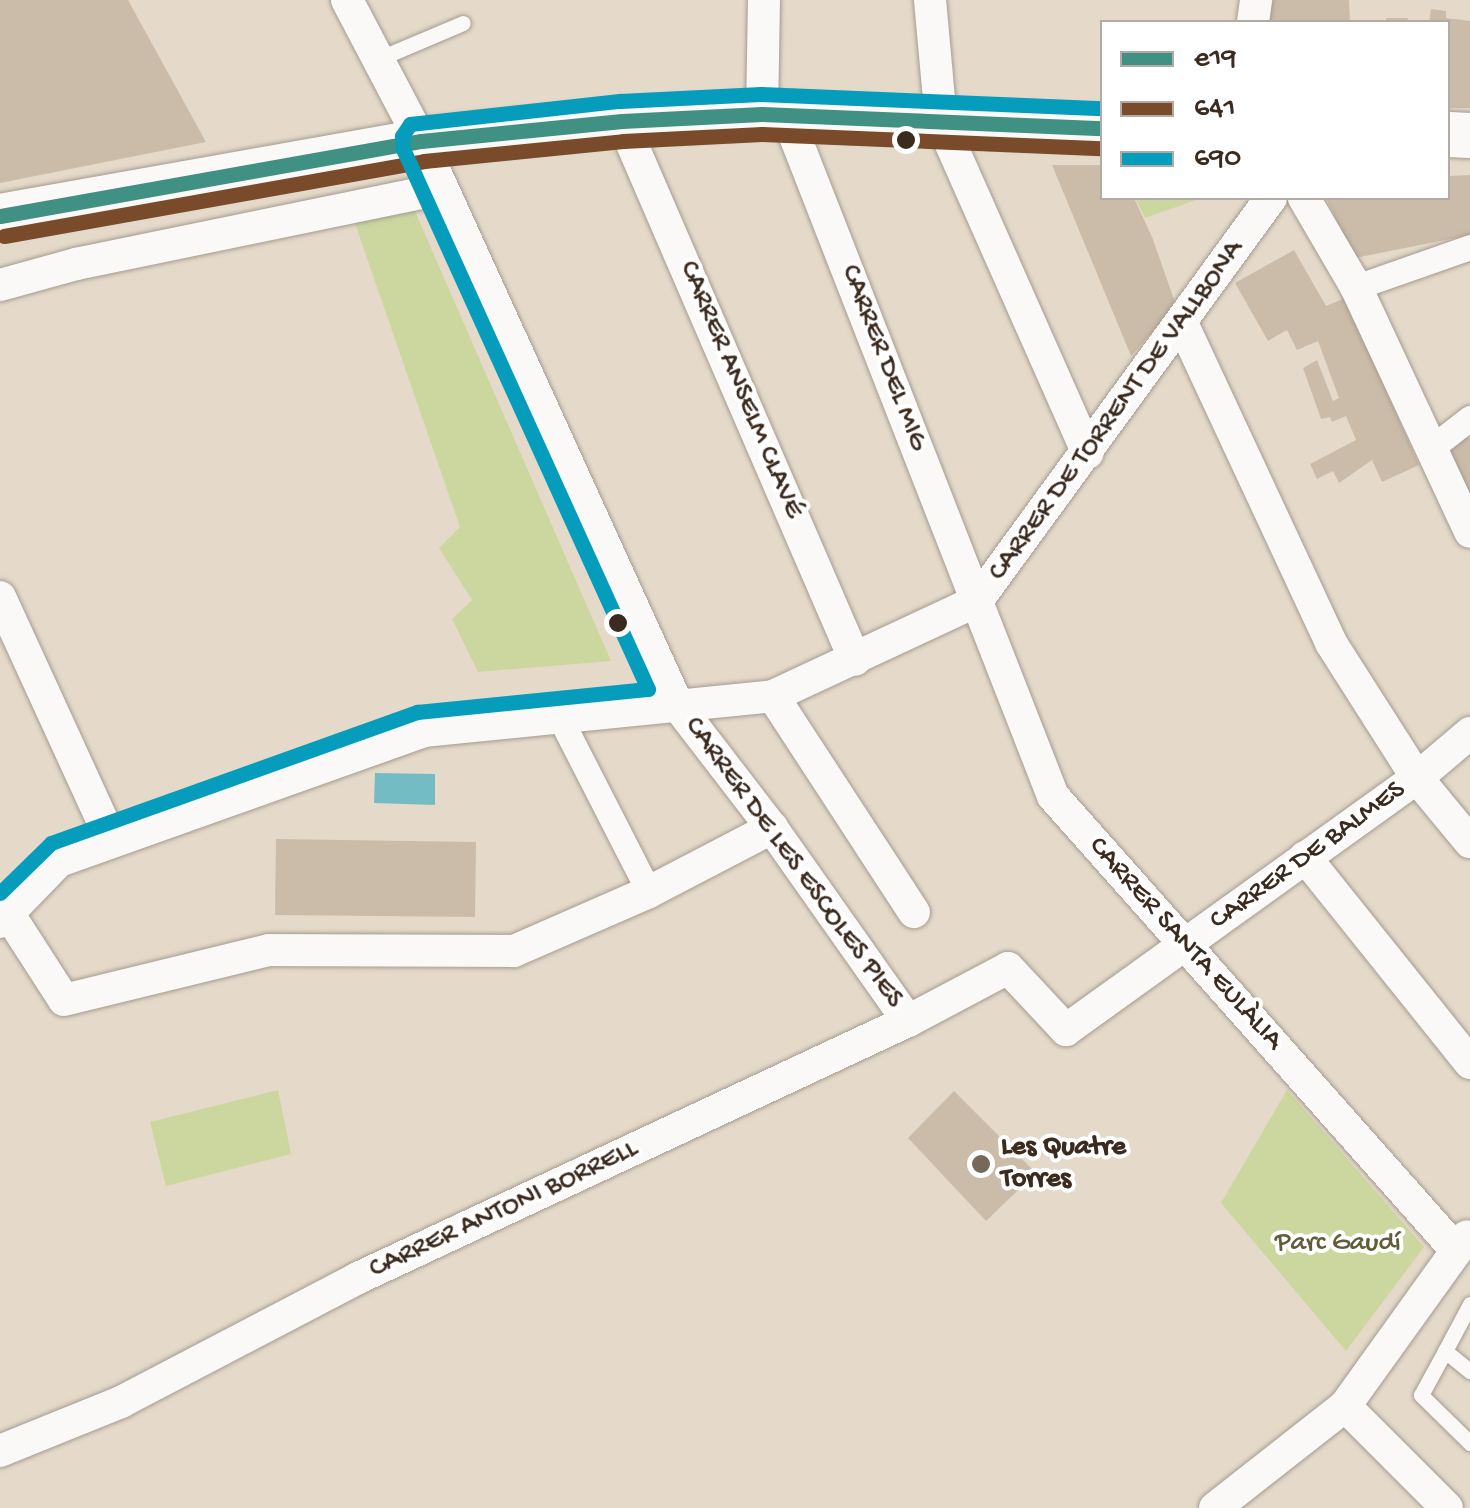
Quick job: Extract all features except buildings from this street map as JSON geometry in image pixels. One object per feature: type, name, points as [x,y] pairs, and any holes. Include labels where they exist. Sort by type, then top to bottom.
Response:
[{"type":"main road","points":[[0,216],[421,141],[622,120],[774,115],[1100,128]]},
{"type":"street","name":"CARRER DE LES ESCOLES PIES","points":[[347,0],[421,141],[678,706],[772,828],[908,1021]]},
{"type":"street","points":[[764,0],[774,115]]},
{"type":"street","points":[[930,0],[941,122],[1088,452]]},
{"type":"street","name":"CARRER DEL MIG","points":[[774,115],[977,601]]},
{"type":"street","name":"CARRER ANSELM CLAVÉ","points":[[622,120],[854,660]]},
{"type":"street","points":[[0,285],[76,264],[440,190]]},
{"type":"street","name":"CARRER DE TORRENT DE VALLBONA","points":[[4,917],[58,861],[424,731],[773,696],[977,601],[1270,200]]},
{"type":"street","points":[[1305,200],[1356,287],[1470,532]]},
{"type":"street","points":[[1356,287],[1470,247]]},
{"type":"street","points":[[1182,322],[1332,642],[1417,778],[1470,842]]},
{"type":"street","points":[[1432,452],[1470,418]]},
{"type":"street","points":[[0,596],[111,839]]},
{"type":"street","name":"CARRER SANTA EULÀLIA","points":[[977,601],[1053,796],[1465,1249]]},
{"type":"street","points":[[773,696],[914,912]]},
{"type":"street","points":[[560,716],[648,892]]},
{"type":"street","name":"CARRER DE BALMES","points":[[1008,968],[1066,1030],[1417,778],[1470,733]]},
{"type":"street","points":[[4,917],[64,1000],[269,950],[514,951],[648,892],[772,828]]},
{"type":"street","points":[[1305,858],[1470,1062]]},
{"type":"street","name":"CARRER ANTONI BORRELL","points":[[0,1451],[122,1402],[358,1278],[908,1021],[1008,968]]},
{"type":"street","points":[[1216,1508],[1345,1406],[1465,1249]]},
{"type":"street","points":[[1345,1406],[1447,1508]]},
{"type":"lane","points":[[378,60],[463,23]]},
{"type":"lane","points":[[1470,1304],[1421,1395],[1470,1444]]},
{"type":"lane","points":[[1444,1351],[1470,1371]]},
{"type":"green space","points":[[1136,200],[1196,200],[1145,218]]},
{"type":"green space","points":[[411,202],[611,661],[478,672],[452,619],[472,600],[439,548],[460,527],[352,215]]},
{"type":"green space","points":[[278,1090],[291,1154],[166,1186],[150,1122]]},
{"type":"green space","name":"Parc Gaudí","points":[[1287,1090],[1424,1247],[1346,1351],[1221,1203]]},
{"type":"water","points":[[375,773],[435,774],[435,805],[374,803]]},
{"type":"transit line","name":"690","points":[[0,893],[51,843],[417,712],[648,689],[403,149],[402,136],[410,124],[620,101],[761,94],[1100,108]]},
{"type":"transit line","name":"e19","points":[[0,216],[421,141],[622,121],[762,114],[1100,128]]},
{"type":"transit line","name":"641","points":[[4,236],[424,161],[623,141],[762,134],[1100,148]]},
{"type":"place","name":"Les Quatre Torres","points":[[981,1164]]}]
